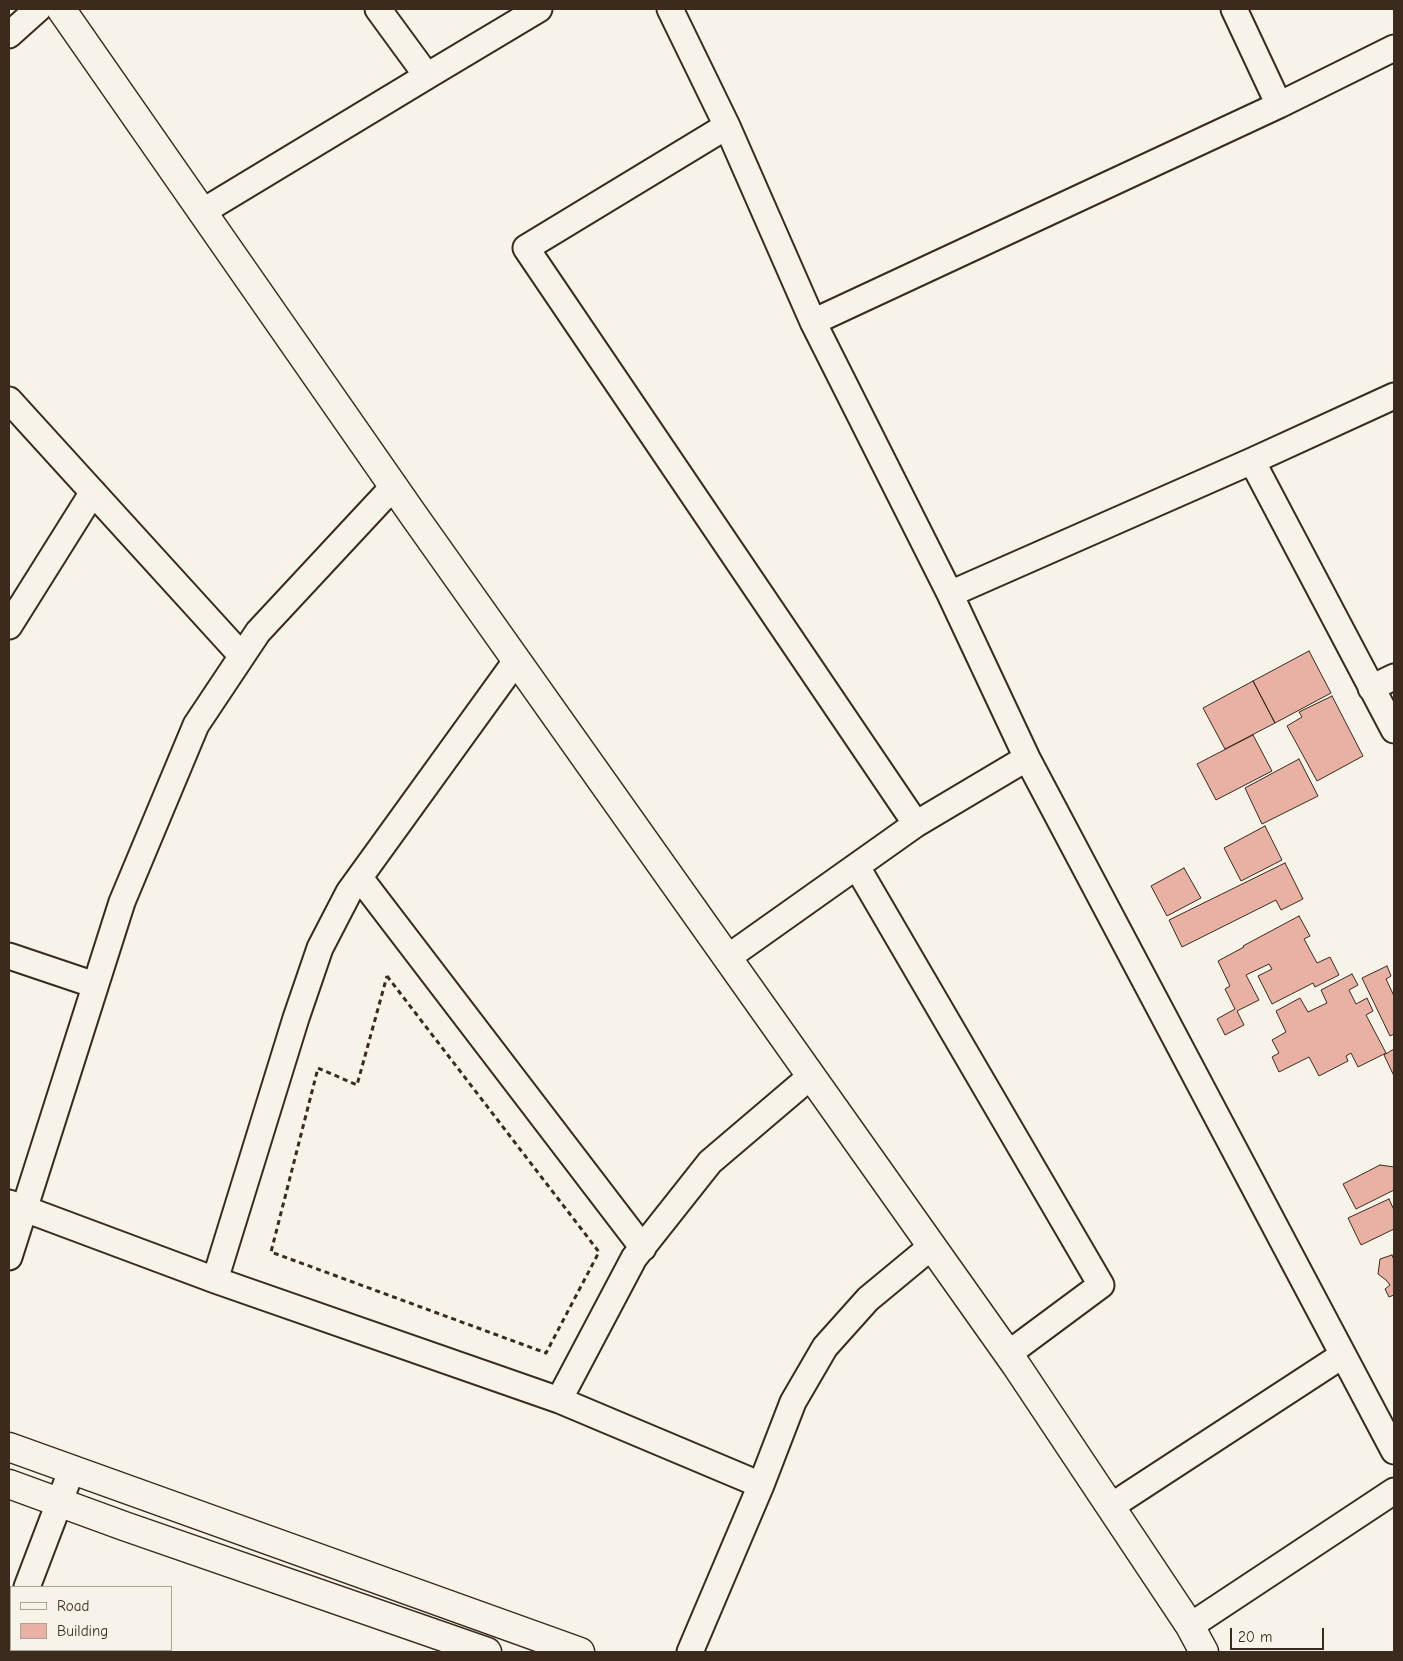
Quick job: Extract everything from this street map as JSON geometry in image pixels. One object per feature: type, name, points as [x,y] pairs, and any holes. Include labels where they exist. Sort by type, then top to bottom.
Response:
[{"type":"street","points":[[9,35],[38,9]]},
{"type":"street","points":[[61,9],[516,661],[1008,1354],[1190,1626],[1204,1652]]},
{"type":"street","points":[[378,9],[427,76]]},
{"type":"street","points":[[202,212],[539,9]]},
{"type":"street","points":[[670,9],[727,126],[813,322],[950,594],[1027,758],[1394,1451]]},
{"type":"street","points":[[1234,9],[1280,105]]},
{"type":"street","points":[[813,322],[1280,105],[1394,48]]},
{"type":"street","points":[[727,126],[526,248],[916,824]]},
{"type":"street","points":[[950,594],[1252,461],[1394,396]]},
{"type":"street","points":[[9,400],[242,656]]},
{"type":"street","points":[[1252,461],[1394,730]]},
{"type":"street","points":[[9,1257],[16,1206],[95,985],[122,902],[196,725],[258,632],[394,487]]},
{"type":"street","points":[[9,626],[93,492]]},
{"type":"street","points":[[215,1280],[296,1018],[320,948],[349,892],[516,661]]},
{"type":"street","points":[[1371,688],[1394,677]]},
{"type":"street","points":[[727,958],[858,867],[916,824],[1027,758]]},
{"type":"street","points":[[858,867],[1101,1285],[1008,1354]]},
{"type":"street","points":[[360,878],[643,1248]]},
{"type":"street","points":[[9,956],[95,985]]},
{"type":"street","points":[[559,1400],[634,1258],[710,1162],[811,1076]]},
{"type":"street","points":[[16,1206],[215,1280],[559,1400],[761,1485]]},
{"type":"street","points":[[690,1652],[761,1485],[793,1402],[825,1347],[868,1299],[932,1246]]},
{"type":"street","points":[[1110,1507],[1344,1355]]},
{"type":"street","points":[[9,1447],[580,1652]]},
{"type":"street","points":[[27,1586],[72,1470]]},
{"type":"street","points":[[9,1484],[487,1652]]},
{"type":"street","points":[[1190,1626],[1394,1491]]},
{"type":"path","points":[[386,976],[599,1252],[546,1353],[272,1252],[318,1068],[358,1085],[386,976]]},
{"type":"building","points":[[1309,651],[1331,693],[1275,723],[1253,681]]},
{"type":"building","points":[[1253,681],[1275,723],[1225,749],[1203,708]]},
{"type":"building","points":[[1332,696],[1363,756],[1317,781],[1287,726],[1302,717],[1299,712]]},
{"type":"building","points":[[1253,735],[1272,771],[1216,800],[1197,764]]},
{"type":"building","points":[[1299,759],[1318,796],[1262,824],[1245,788]]},
{"type":"building","points":[[1265,826],[1282,860],[1241,881],[1224,848]]},
{"type":"building","points":[[1285,863],[1303,899],[1281,910],[1276,900],[1182,947],[1169,920]]},
{"type":"building","points":[[1184,868],[1201,898],[1167,916],[1151,886]]},
{"type":"building","points":[[1299,916],[1310,936],[1304,939],[1317,963],[1330,957],[1339,975],[1315,987],[1313,983],[1272,1004],[1258,976],[1272,969],[1269,964],[1246,975],[1259,1000],[1237,1011],[1244,1025],[1225,1035],[1217,1019],[1235,1009],[1225,989],[1230,986],[1218,961]]},
{"type":"building","points":[[1387,966],[1391,976],[1386,979],[1394,996],[1394,1034],[1390,1036],[1362,978]]},
{"type":"building","points":[[1352,974],[1358,985],[1349,990],[1356,1004],[1367,998],[1373,1011],[1366,1015],[1386,1053],[1358,1067],[1351,1053],[1346,1056],[1348,1061],[1319,1076],[1309,1057],[1279,1072],[1272,1057],[1279,1053],[1272,1040],[1286,1032],[1276,1011],[1300,998],[1308,1012],[1327,1003],[1321,990]]},
{"type":"building","points":[[1394,1049],[1394,1076],[1384,1055]]},
{"type":"building","points":[[1380,1165],[1394,1167],[1394,1190],[1356,1209],[1343,1184]]},
{"type":"building","points":[[1389,1199],[1394,1210],[1394,1229],[1361,1245],[1348,1218]]},
{"type":"building","points":[[1392,1255],[1394,1260],[1394,1295],[1389,1297],[1385,1289],[1390,1285],[1378,1274],[1380,1259]]}]
